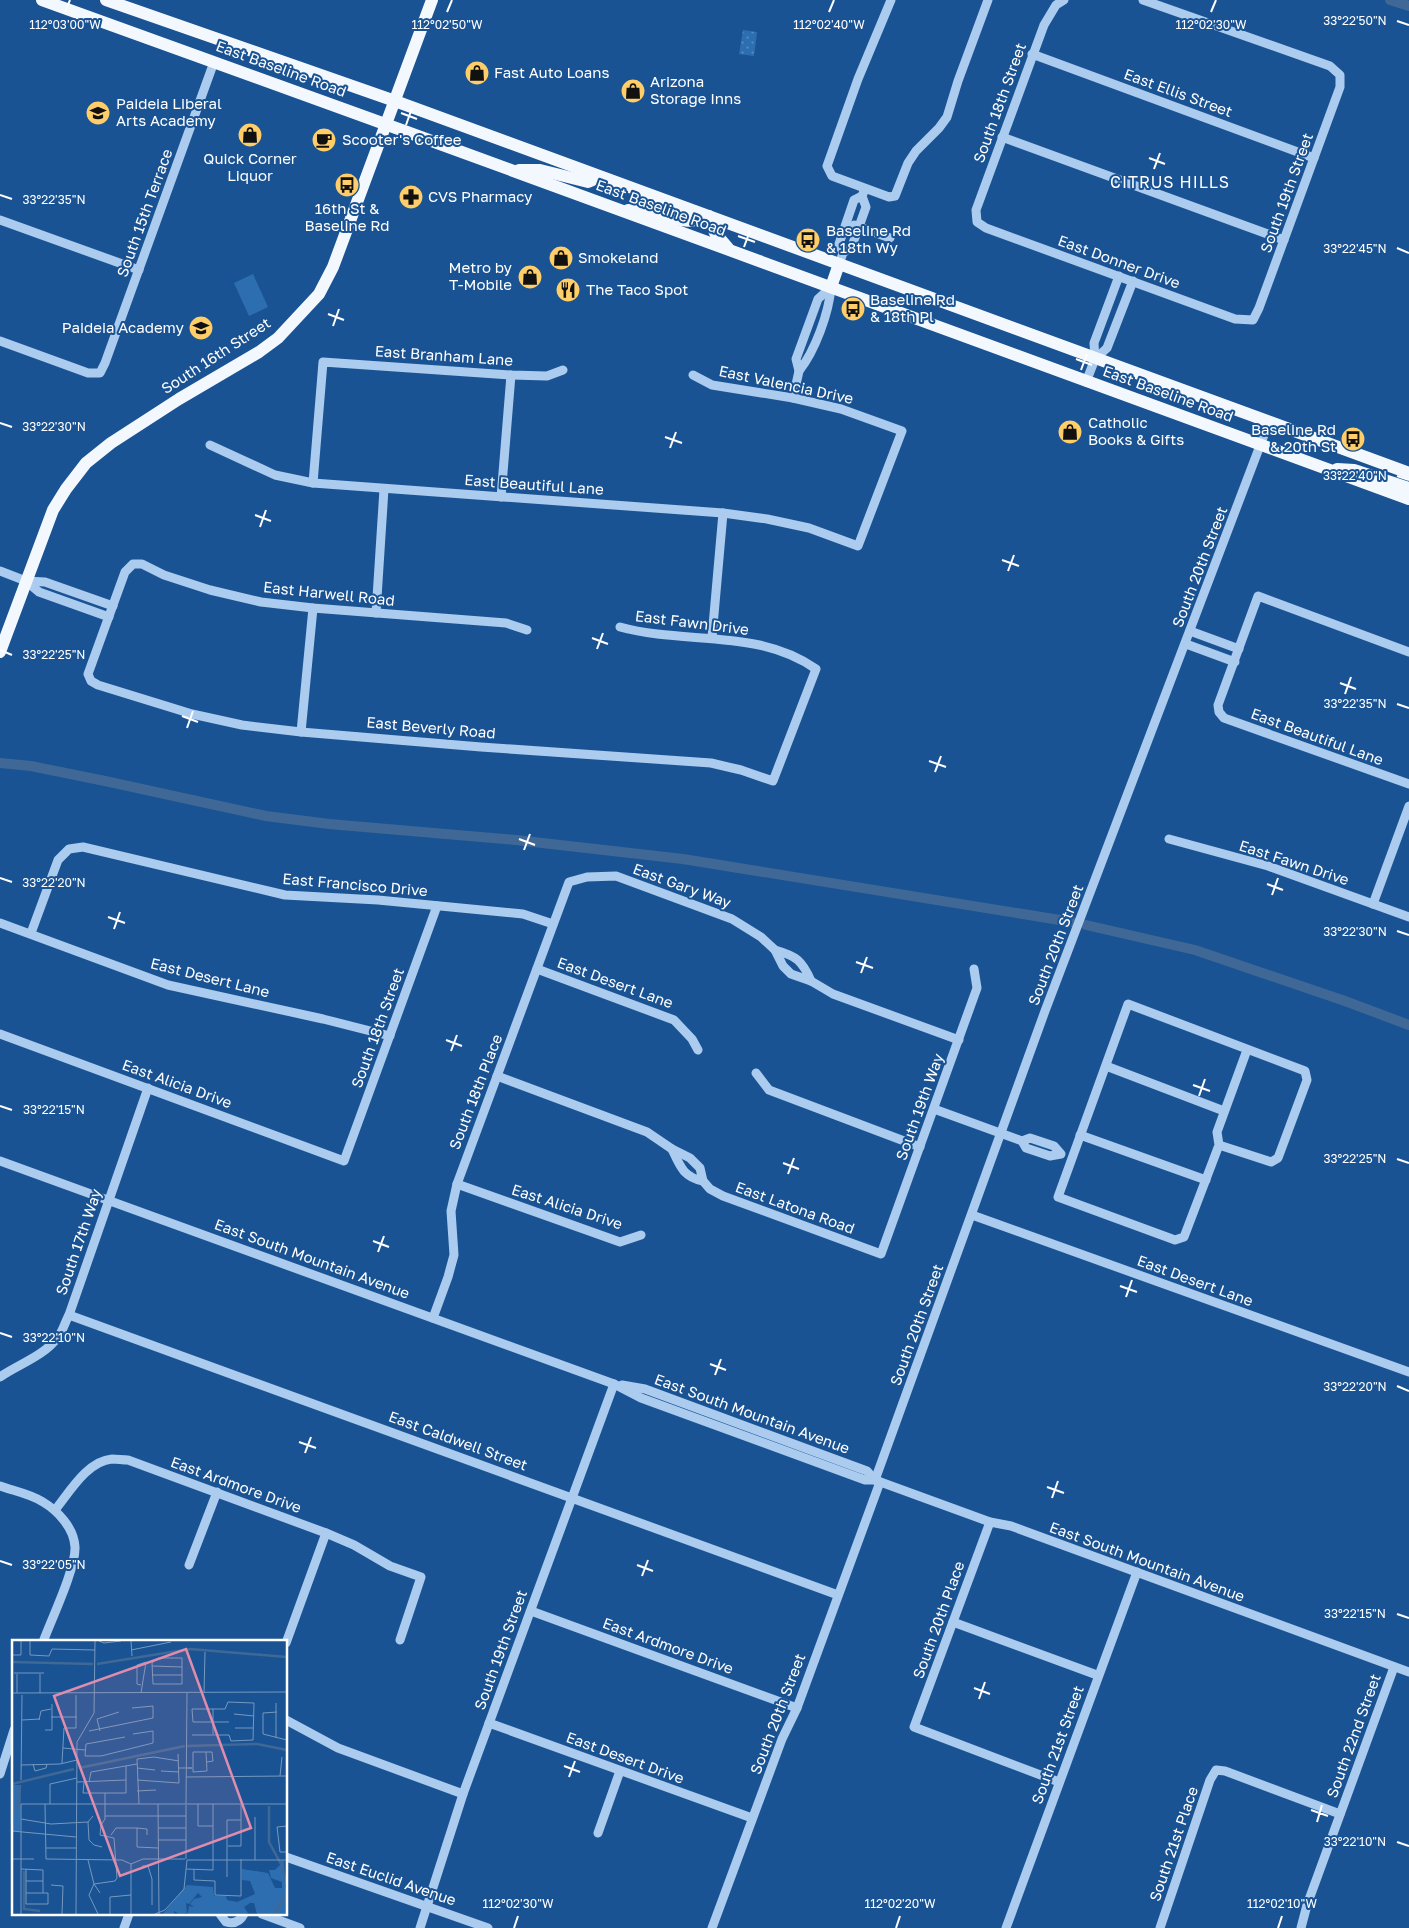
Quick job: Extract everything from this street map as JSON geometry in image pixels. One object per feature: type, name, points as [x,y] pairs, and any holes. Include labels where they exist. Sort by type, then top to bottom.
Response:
[{"type":"main road","name":"East Baseline Road","points":[[42,0],[1409,499]]},
{"type":"main road","name":"East Baseline Road","points":[[106,0],[395,101],[710,216],[841,258],[1095,359],[1409,473]]},
{"type":"main road","name":"South 16th Street","points":[[0,652],[53,510],[86,463],[112,443],[278,338],[319,294],[333,267],[432,0]]},
{"type":"main road","points":[[214,62],[222,41]]},
{"type":"main road","points":[[512,170],[540,170],[588,182],[597,176]]},
{"type":"main road","points":[[620,211],[645,210],[689,222],[710,216],[715,233],[731,251]]},
{"type":"main road","points":[[830,287],[841,258]]},
{"type":"main road","points":[[1322,468],[1354,470],[1409,488]]},
{"type":"street","points":[[891,0],[858,79],[827,166],[832,176],[864,193],[889,198],[895,196],[908,163],[916,151],[947,117],[958,81],[988,0]]},
{"type":"street","name":"South 18th Street","points":[[976,222],[976,210],[1032,54],[1044,25],[1056,5],[1064,0]]},
{"type":"street","name":"South 19th Street","points":[[1142,0],[1330,66],[1340,74],[1340,87],[1260,308],[1253,320]]},
{"type":"street","name":"East Ellis Street","points":[[1032,54],[1314,158]]},
{"type":"street","name":"South 15th Terrace","points":[[0,342],[88,373],[100,373],[214,62]]},
{"type":"street","points":[[1002,137],[1284,240]]},
{"type":"street","points":[[841,258],[839,244],[854,200],[864,193]]},
{"type":"street","points":[[841,258],[852,246],[859,227],[866,207],[864,193]]},
{"type":"street","points":[[0,220],[139,270]]},
{"type":"street","points":[[847,222],[890,238]]},
{"type":"street","name":"East Donner Drive","points":[[976,222],[986,228],[1234,319],[1253,320]]},
{"type":"street","points":[[1086,382],[1095,359],[1094,343],[1119,276]]},
{"type":"street","points":[[1095,359],[1107,348],[1133,281]]},
{"type":"street","points":[[799,372],[796,359],[818,299],[830,287]]},
{"type":"street","points":[[793,398],[799,372],[808,360],[830,302],[830,287]]},
{"type":"street","points":[[1105,313],[1119,318]]},
{"type":"street","points":[[806,333],[817,338]]},
{"type":"street","name":"East Branham Lane","points":[[313,483],[323,362],[546,376],[563,370]]},
{"type":"street","points":[[501,497],[511,374]]},
{"type":"street","name":"East Valencia Drive","points":[[693,374],[712,385],[793,398],[841,409],[902,431],[858,546]]},
{"type":"street","name":"South 20th Street","points":[[712,1928],[782,1739],[797,1708],[1001,1134],[1081,917],[1269,422]]},
{"type":"street","name":"East Beautiful Lane","points":[[210,445],[275,475],[313,483],[723,513],[767,519],[809,528],[858,546]]},
{"type":"street","points":[[376,613],[384,489]]},
{"type":"street","points":[[712,637],[723,513]]},
{"type":"street","name":"East Harwell Road","points":[[113,606],[125,572],[133,564],[142,564],[164,575],[210,590],[261,602],[313,608],[506,623],[527,630]]},
{"type":"street","points":[[0,571],[26,581],[45,582],[113,606],[109,617],[39,592],[26,581]]},
{"type":"street","points":[[1186,644],[1235,662],[1258,596],[1409,652]]},
{"type":"street","points":[[301,732],[313,608]]},
{"type":"street","name":"East Beverly Road","points":[[109,617],[88,674],[91,681],[98,685],[192,714],[242,725],[301,732],[711,763],[741,770],[773,781]]},
{"type":"street","name":"East Fawn Drive","points":[[620,627],[640,632],[712,637],[775,649],[804,660],[816,669],[773,781]]},
{"type":"street","points":[[1190,631],[1239,649]]},
{"type":"street","name":"East Beautiful Lane","points":[[1235,662],[1218,705],[1219,712],[1224,718],[1409,784]]},
{"type":"street","points":[[1373,904],[1409,806]]},
{"type":"street","name":"East Fawn Drive","points":[[1170,839],[1268,866],[1409,917]]},
{"type":"street","name":"East Francisco Drive","points":[[31,933],[58,860],[69,849],[83,847],[285,895],[522,914],[553,924]]},
{"type":"street","name":"East Gary Way","points":[[569,882],[588,877],[616,876],[732,919],[761,937],[775,950],[783,966],[791,974],[811,981],[833,994],[959,1040]]},
{"type":"street","name":"South 18th Place","points":[[433,1318],[454,1255],[450,1211],[457,1184],[569,882]]},
{"type":"street","name":"South 18th Street","points":[[344,1160],[437,906]]},
{"type":"street","name":"East Desert Lane","points":[[0,923],[168,985],[390,1036]]},
{"type":"street","name":"East Gary Way","points":[[775,950],[793,956],[804,966],[811,981]]},
{"type":"street","name":"East Desert Lane","points":[[537,969],[674,1020],[692,1039],[698,1050]]},
{"type":"street","name":"South 19th Way","points":[[881,1254],[977,988],[974,969]]},
{"type":"street","points":[[1218,1145],[1271,1162],[1278,1158],[1307,1080],[1304,1071],[1128,1004],[1058,1197],[1175,1240],[1184,1236],[1218,1145],[1217,1132],[1247,1050]]},
{"type":"street","name":"East Alicia Drive","points":[[0,1034],[344,1160]]},
{"type":"street","points":[[1106,1066],[1224,1111]]},
{"type":"street","points":[[756,1073],[769,1090],[920,1147]]},
{"type":"street","name":"East Latona Road","points":[[497,1076],[647,1132],[672,1150],[690,1158],[700,1168],[703,1181],[710,1189],[723,1196],[881,1254]]},
{"type":"street","name":"South 17th Way","points":[[0,1377],[35,1358],[59,1336],[69,1315],[148,1088]]},
{"type":"street","points":[[934,1109],[1022,1141],[1026,1148],[1050,1156],[1061,1154],[1072,1158]]},
{"type":"street","points":[[1080,1135],[1206,1180]]},
{"type":"street","name":"East Latona Road","points":[[672,1150],[680,1167],[691,1179],[703,1181]]},
{"type":"street","name":"East South Mountain Avenue","points":[[0,1161],[614,1384],[645,1389],[867,1470],[877,1481],[990,1522],[1011,1526],[1409,1672]]},
{"type":"street","name":"East Alicia Drive","points":[[457,1184],[620,1242],[641,1236]]},
{"type":"street","name":"East Desert Lane","points":[[972,1216],[1409,1372]]},
{"type":"street","name":"East Caldwell Street","points":[[69,1315],[838,1595]]},
{"type":"street","name":"South 19th Street","points":[[420,1928],[463,1794],[614,1384]]},
{"type":"street","name":"East Ardmore Drive","points":[[55,1510],[84,1474],[94,1466],[110,1459],[128,1460],[326,1533],[354,1545],[390,1566],[421,1577],[400,1640]]},
{"type":"street","points":[[0,1486],[41,1501],[55,1510],[70,1528],[75,1547],[72,1568],[44,1640]]},
{"type":"street","points":[[189,1565],[217,1492]]},
{"type":"street","name":"South 20th Place","points":[[990,1522],[914,1727],[1059,1782]]},
{"type":"street","points":[[287,1640],[326,1533]]},
{"type":"street","name":"South 21st Street","points":[[1006,1928],[1097,1675],[1137,1572]]},
{"type":"street","name":"East Ardmore Drive","points":[[531,1611],[797,1708]]},
{"type":"street","points":[[953,1622],[1097,1675]]},
{"type":"street","name":"South 22nd Street","points":[[1301,1928],[1307,1905],[1394,1667]]},
{"type":"street","points":[[288,1721],[338,1748],[463,1794]]},
{"type":"street","name":"East Desert Drive","points":[[489,1723],[752,1818]]},
{"type":"street","points":[[0,1774],[12,1737]]},
{"type":"street","points":[[598,1833],[620,1770]]},
{"type":"street","name":"South 21st Place","points":[[1160,1928],[1210,1780],[1216,1770],[1225,1771],[1340,1814]]},
{"type":"street","name":"East Euclid Avenue","points":[[288,1857],[488,1928]]},
{"type":"street","points":[[124,1928],[128,1916]]},
{"type":"street","points":[[222,1916],[226,1922],[233,1923],[240,1920],[243,1916]]},
{"type":"street","points":[[267,1916],[300,1928]]},
{"type":"shaded area","points":[[743,30],[757,32],[754,56],[739,54]]},
{"type":"shaded area","points":[[253,274],[268,307],[249,316],[234,283]]},
{"type":"waterway","points":[[1390,0],[1409,6]]},
{"type":"waterway","points":[[0,763],[31,766],[266,816],[329,824],[516,840],[683,859],[1072,922]]},
{"type":"waterway","points":[[1086,925],[1195,950],[1409,1025]]},
{"type":"place","name":"Fast Auto Loans","points":[[477,73]]},
{"type":"place","name":"Arizona Storage Inns","points":[[633,91]]},
{"type":"place","name":"Paideia Liberal Arts Academy","points":[[98,113]]},
{"type":"place","name":"Quick Corner Liquor","points":[[250,135]]},
{"type":"place","name":"Scooter's Coffee","points":[[324,140]]},
{"type":"place","name":"16th St & Baseline Rd","points":[[347,185]]},
{"type":"place","name":"CVS Pharmacy","points":[[411,197]]},
{"type":"place","name":"Baseline Rd & 18th Wy","points":[[808,240]]},
{"type":"place","name":"Smokeland","points":[[561,258]]},
{"type":"place","name":"Metro by T-Mobile","points":[[530,277]]},
{"type":"place","name":"The Taco Spot","points":[[568,290]]},
{"type":"place","name":"Baseline Rd & 18th Pl","points":[[853,309]]},
{"type":"place","name":"Paideia Academy","points":[[201,328]]},
{"type":"place","name":"Catholic Books & Gifts","points":[[1070,432]]},
{"type":"place","name":"Baseline Rd & 20th St","points":[[1353,439]]},
{"type":"district","name":"CITRUS HILLS","points":[[1170,182]]}]
